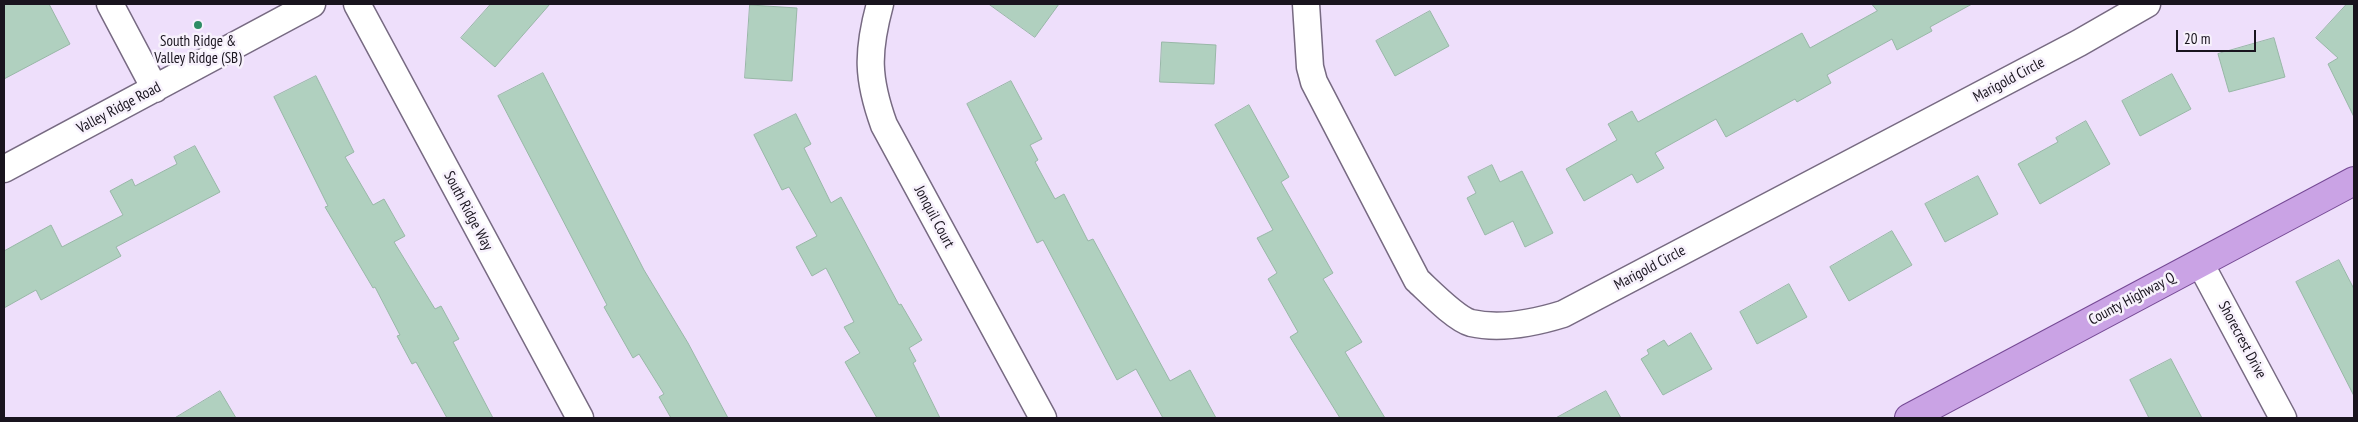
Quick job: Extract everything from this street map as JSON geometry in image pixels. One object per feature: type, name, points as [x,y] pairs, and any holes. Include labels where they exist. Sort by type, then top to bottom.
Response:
[{"type":"main road","name":"County Highway Q","points":[[1909,418],[2354,181]]},
{"type":"street","points":[[110,4],[155,89]]},
{"type":"street","name":"Valley Ridge Road","points":[[4,169],[312,4]]},
{"type":"street","name":"South Ridge Way","points":[[357,4],[580,418]]},
{"type":"street","name":"Jonquil Court","points":[[880,4],[870,51],[872,92],[884,125],[1043,418]]},
{"type":"street","name":"Marigold Circle","points":[[1306,4],[1310,67],[1314,82],[1417,280],[1443,304],[1470,322],[1505,325],[1539,322],[1563,314],[2079,43],[2147,4]]},
{"type":"street","name":"Shorecrest Drive","points":[[2200,263],[2283,418]]},
{"type":"building","points":[[4,4],[49,4],[70,44],[4,79]]},
{"type":"building","points":[[491,4],[550,4],[495,67],[461,38]]},
{"type":"building","points":[[989,4],[1059,4],[1035,37]]},
{"type":"building","points":[[1872,4],[1972,4],[1930,27],[1932,31],[1897,50],[1892,39],[1827,75],[1831,83],[1797,102],[1795,99],[1726,137],[1716,119],[1655,153],[1664,168],[1637,183],[1632,174],[1584,201],[1566,169],[1617,140],[1608,124],[1632,111],[1638,122],[1802,33],[1810,48],[1877,11]]},
{"type":"building","points":[[2347,4],[2354,4],[2354,117],[2328,64],[2338,58],[2316,38]]},
{"type":"building","points":[[750,5],[797,8],[792,81],[745,78]]},
{"type":"building","points":[[1430,11],[1449,46],[1395,76],[1376,41]]},
{"type":"building","points":[[2274,38],[2285,77],[2229,92],[2218,54]]},
{"type":"building","points":[[1162,42],[1216,45],[1214,84],[1160,82]]},
{"type":"building","points":[[543,73],[644,270],[688,343],[728,418],[671,418],[659,397],[664,394],[639,354],[633,358],[604,307],[607,305],[498,96]]},
{"type":"building","points":[[2172,74],[2191,109],[2140,136],[2122,101]]},
{"type":"building","points":[[316,76],[354,152],[345,157],[373,205],[384,199],[405,236],[394,242],[435,309],[441,306],[459,339],[453,342],[493,418],[447,418],[416,362],[412,364],[397,336],[400,335],[375,287],[373,288],[325,207],[328,206],[274,97]]},
{"type":"building","points":[[1011,81],[1042,139],[1030,145],[1038,160],[1035,162],[1055,199],[1064,194],[1088,241],[1093,239],[1170,381],[1190,370],[1216,418],[1163,418],[1136,369],[1117,380],[1043,240],[1037,243],[967,104]]},
{"type":"building","points":[[1249,105],[1289,177],[1281,182],[1333,273],[1323,279],[1362,342],[1345,352],[1385,418],[1340,418],[1290,337],[1298,332],[1268,279],[1277,273],[1257,238],[1273,230],[1215,125]]},
{"type":"building","points":[[796,114],[811,144],[804,148],[831,203],[841,197],[899,305],[901,304],[922,340],[909,348],[916,361],[913,363],[940,418],[877,418],[845,362],[860,353],[844,327],[854,322],[826,268],[812,276],[796,247],[817,236],[789,187],[782,190],[754,135]]},
{"type":"building","points":[[2086,121],[2110,164],[2040,204],[2018,164],[2058,142],[2056,138]]},
{"type":"building","points":[[195,146],[220,192],[116,247],[121,256],[41,300],[36,290],[4,308],[4,251],[51,225],[62,247],[123,215],[110,191],[132,179],[135,186],[177,164],[174,157]]},
{"type":"building","points":[[1492,165],[1500,182],[1522,171],[1553,233],[1525,247],[1513,221],[1485,235],[1467,198],[1476,193],[1468,177]]},
{"type":"building","points":[[1978,176],[1998,214],[1945,242],[1925,204]]},
{"type":"building","points":[[1892,231],[1912,265],[1849,301],[1830,267]]},
{"type":"building","points":[[2339,260],[2354,289],[2354,396],[2296,282]]},
{"type":"building","points":[[1789,284],[1807,317],[1757,344],[1740,312]]},
{"type":"building","points":[[1691,333],[1712,369],[1663,395],[1641,359],[1649,354],[1647,350],[1664,340],[1668,346]]},
{"type":"building","points":[[2171,359],[2202,418],[2149,418],[2130,380]]},
{"type":"building","points":[[220,391],[236,418],[175,418]]},
{"type":"building","points":[[1606,391],[1621,418],[1556,418]]},
{"type":"place","name":"South Ridge & Valley Ridge (SB)","points":[[198,25]]}]
